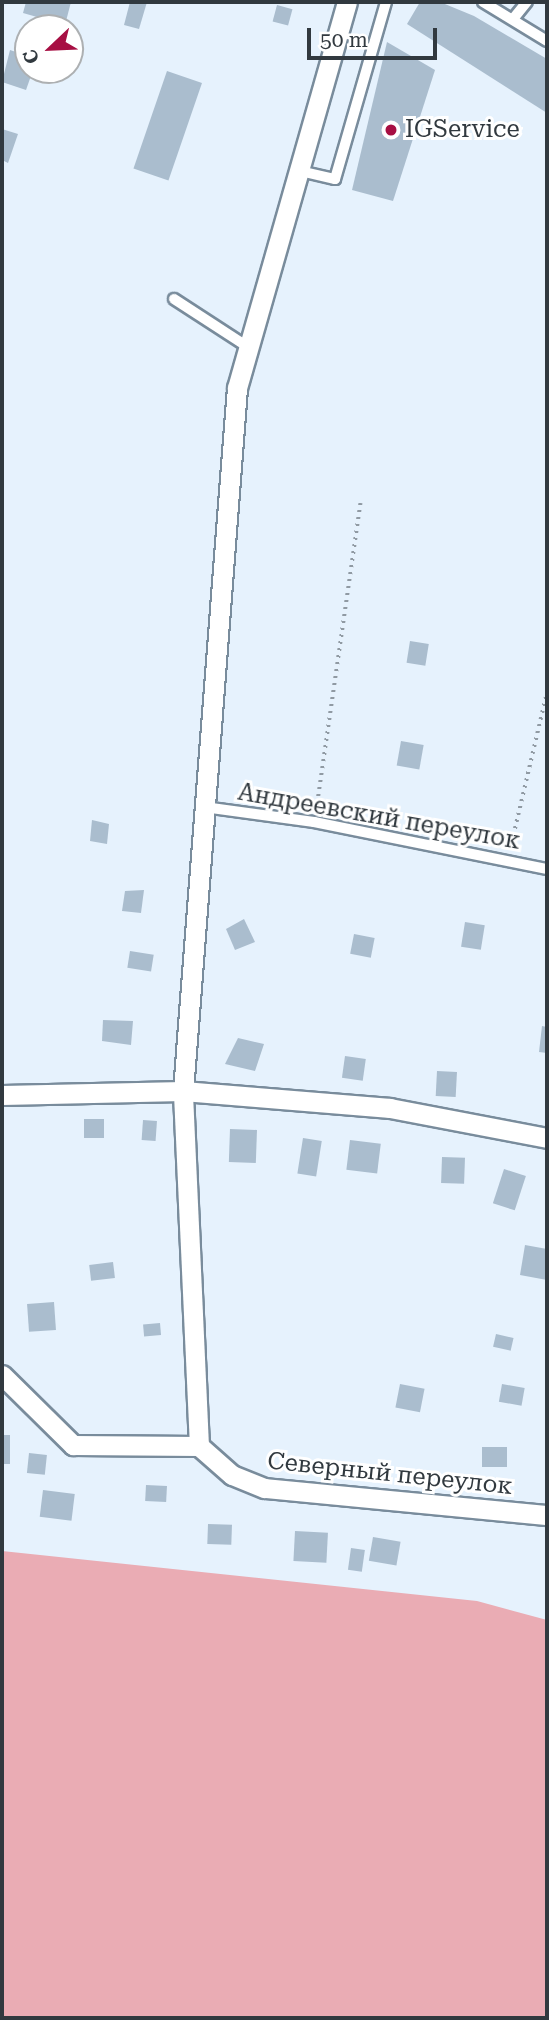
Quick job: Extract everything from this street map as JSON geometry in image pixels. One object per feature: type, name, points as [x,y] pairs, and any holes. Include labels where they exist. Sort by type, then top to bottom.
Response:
[{"type":"street","points":[[2,1375],[73,1444],[199,1446],[183,1091],[237,388],[348,2]]},
{"type":"street","points":[[2,1095],[183,1091],[390,1108],[547,1138]]},
{"type":"street","name":"Северный переулок","points":[[199,1446],[232,1475],[265,1489],[547,1515]]},
{"type":"lane","points":[[300,171],[335,179],[386,2]]},
{"type":"lane","points":[[483,2],[547,41]]},
{"type":"lane","points":[[513,19],[527,2]]},
{"type":"lane","points":[[174,299],[248,347]]},
{"type":"lane","name":"Андреевский переулок","points":[[204,807],[314,822],[547,869]]},
{"type":"path","points":[[314,822],[360,503]]},
{"type":"path","points":[[508,862],[547,691]]},
{"type":"shaded area","points":[[2,1551],[477,1601],[547,1620],[547,2018],[2,2018]]},
{"type":"building","points":[[26,2],[71,2],[68,14],[23,13]]},
{"type":"building","points":[[130,2],[147,2],[139,29],[124,25]]},
{"type":"building","points":[[420,2],[440,2],[474,16],[547,59],[547,113],[407,24]]},
{"type":"building","points":[[277,5],[292,9],[288,26],[273,21]]},
{"type":"building","name":"IGService","points":[[387,42],[435,70],[393,201],[352,190]]},
{"type":"building","points":[[10,50],[14,51],[14,84],[28,84],[26,90],[2,82]]},
{"type":"building","points":[[167,71],[202,83],[168,180],[133,168]]},
{"type":"building","points":[[2,129],[18,134],[8,163],[2,160]]},
{"type":"building","points":[[410,641],[429,644],[425,666],[407,663]]},
{"type":"building","points":[[401,741],[424,745],[419,770],[397,766]]},
{"type":"building","points":[[92,820],[109,824],[107,844],[90,841]]},
{"type":"building","points":[[144,890],[141,913],[122,911],[125,891]]},
{"type":"building","points":[[244,919],[255,942],[235,950],[226,929]]},
{"type":"building","points":[[465,922],[485,925],[481,950],[461,947]]},
{"type":"building","points":[[354,934],[375,938],[371,958],[350,954]]},
{"type":"building","points":[[130,951],[154,955],[151,972],[127,968]]},
{"type":"building","points":[[103,1020],[133,1021],[131,1045],[102,1041]]},
{"type":"building","points":[[542,1026],[547,1027],[547,1053],[539,1052]]},
{"type":"building","points":[[238,1038],[264,1044],[255,1071],[225,1064]]},
{"type":"building","points":[[345,1056],[366,1059],[363,1081],[342,1078]]},
{"type":"building","points":[[437,1071],[457,1072],[456,1097],[436,1096]]},
{"type":"building","points":[[84,1119],[104,1119],[104,1138],[84,1138]]},
{"type":"building","points":[[143,1120],[157,1121],[156,1141],[142,1140]]},
{"type":"building","points":[[230,1129],[257,1130],[256,1163],[229,1162]]},
{"type":"building","points":[[303,1138],[322,1141],[316,1177],[297,1174]]},
{"type":"building","points":[[350,1140],[381,1144],[377,1174],[346,1170]]},
{"type":"building","points":[[442,1157],[465,1158],[464,1184],[441,1183]]},
{"type":"building","points":[[504,1169],[526,1176],[515,1210],[493,1203]]},
{"type":"building","points":[[525,1245],[547,1249],[547,1280],[520,1275]]},
{"type":"building","points":[[113,1262],[115,1278],[91,1281],[89,1265]]},
{"type":"building","points":[[54,1302],[56,1330],[29,1332],[27,1304]]},
{"type":"building","points":[[160,1323],[161,1335],[144,1336],[143,1324]]},
{"type":"building","points":[[496,1334],[514,1338],[511,1351],[493,1347]]},
{"type":"building","points":[[400,1384],[425,1389],[420,1412],[395,1408]]},
{"type":"building","points":[[502,1384],[525,1388],[522,1406],[499,1402]]},
{"type":"building","points":[[2,1435],[10,1435],[10,1464],[2,1464]]},
{"type":"building","points":[[482,1447],[507,1447],[507,1467],[482,1467]]},
{"type":"building","points":[[29,1453],[47,1455],[45,1475],[27,1473]]},
{"type":"building","points":[[146,1485],[167,1486],[166,1502],[145,1501]]},
{"type":"building","points":[[43,1490],[75,1494],[71,1521],[40,1517]]},
{"type":"building","points":[[208,1524],[232,1525],[231,1545],[207,1544]]},
{"type":"building","points":[[295,1531],[328,1533],[326,1563],[293,1561]]},
{"type":"building","points":[[373,1537],[401,1542],[396,1565],[369,1561]]},
{"type":"building","points":[[351,1548],[365,1550],[362,1572],[348,1570]]},
{"type":"place","name":"IGService","points":[[391,130]]}]
